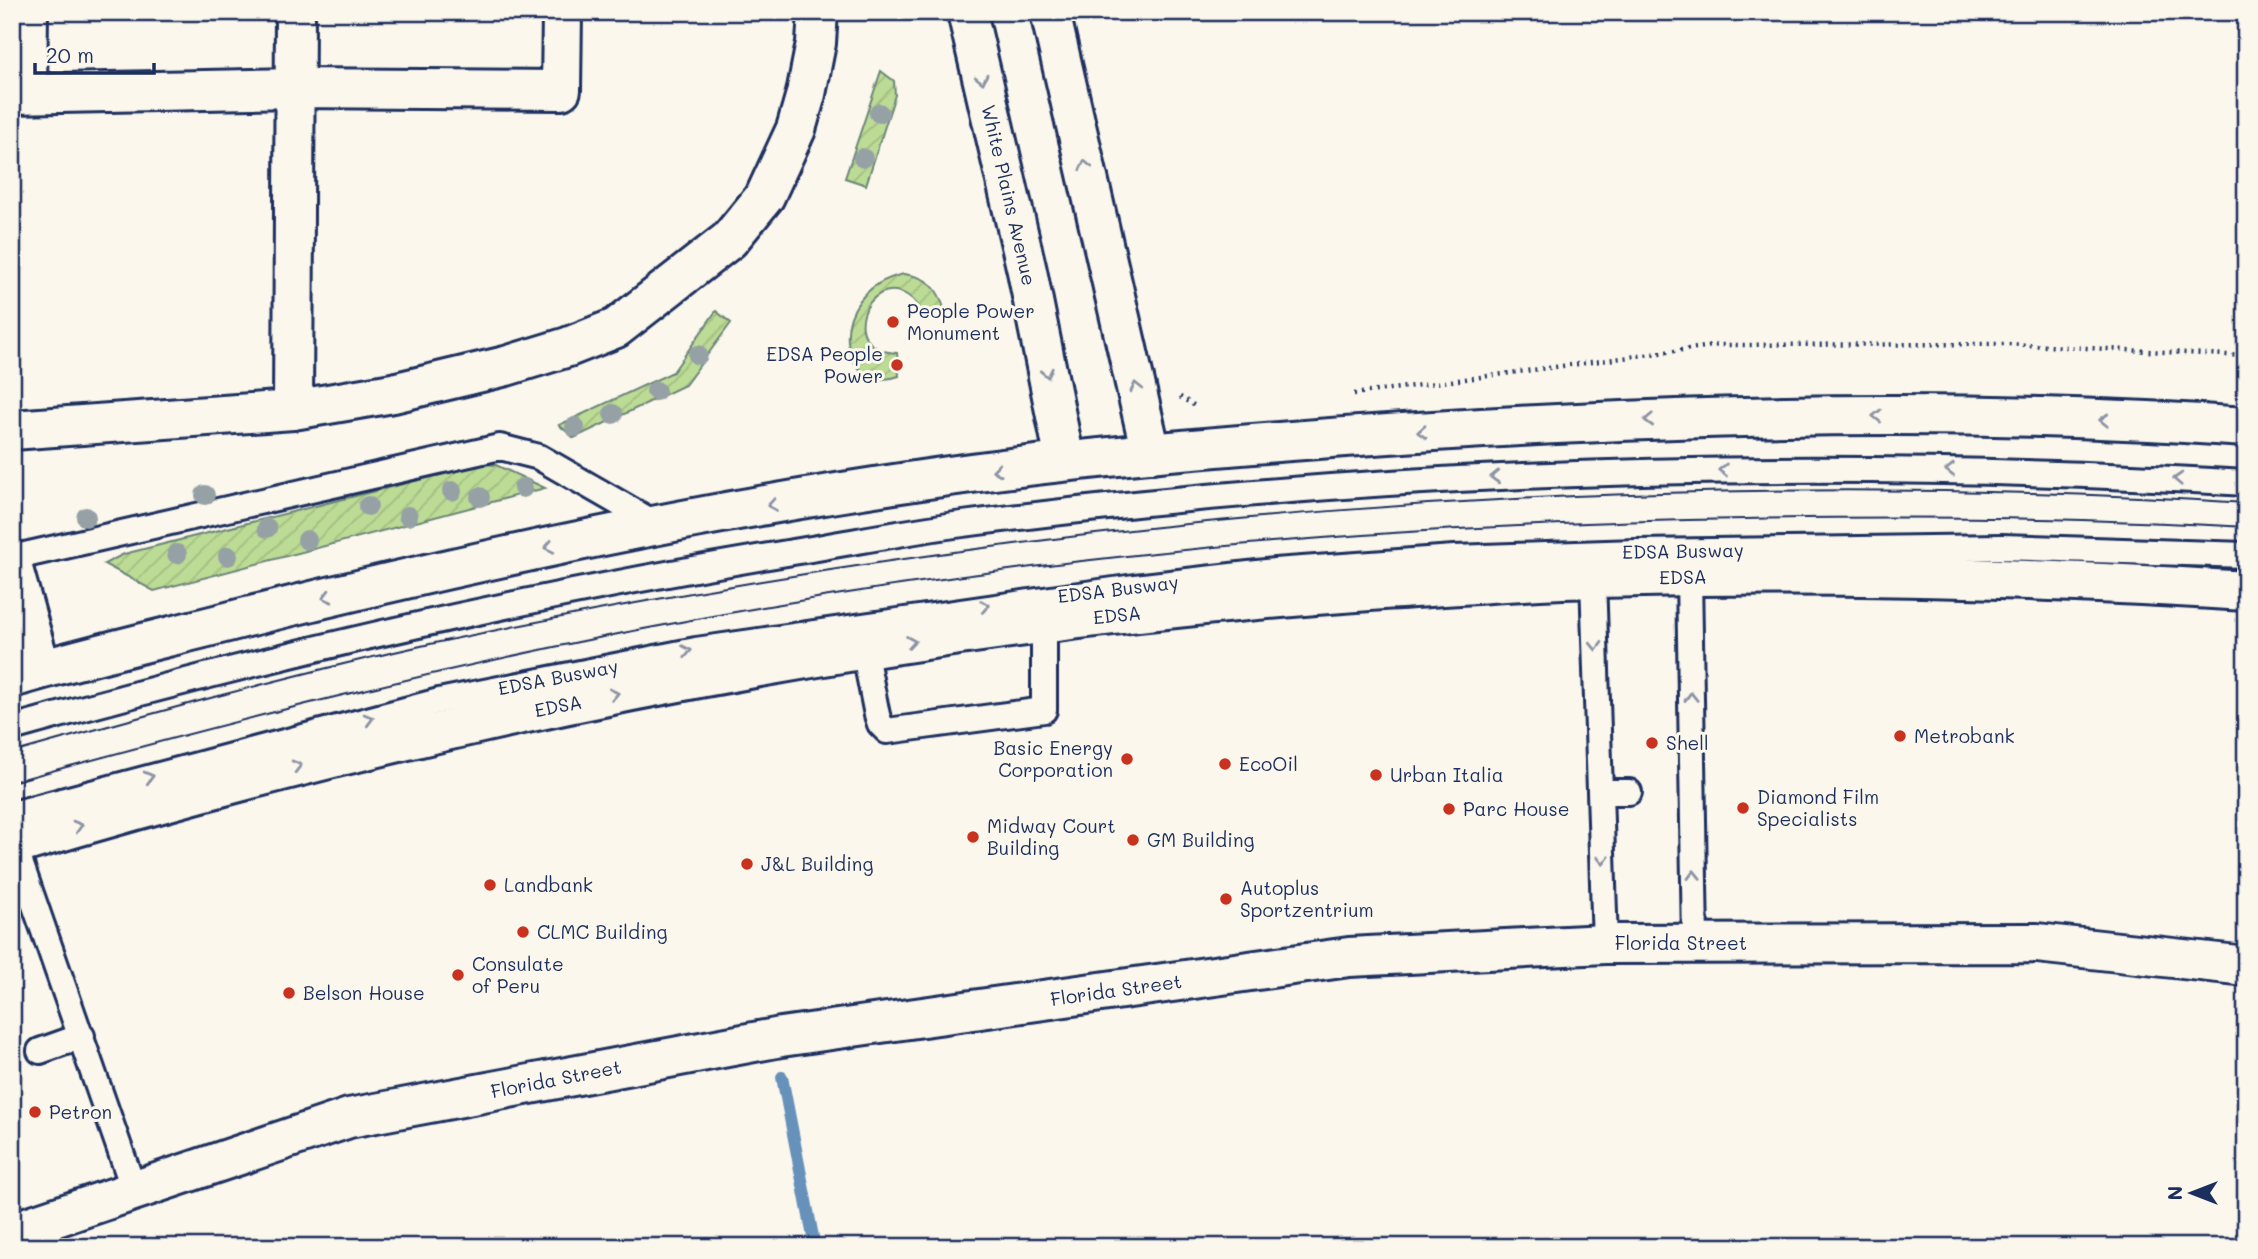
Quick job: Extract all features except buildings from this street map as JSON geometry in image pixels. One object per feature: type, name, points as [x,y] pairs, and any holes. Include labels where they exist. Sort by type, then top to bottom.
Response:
[{"type":"main road","points":[[27,12],[20,93],[294,88],[561,90],[562,12]]},
{"type":"main road","points":[[293,410],[295,12]]},
{"type":"main road","points":[[12,430],[293,410],[393,393],[568,347],[616,328],[679,282],[729,240],[765,196],[796,129],[816,43],[818,12]]},
{"type":"main road","name":"White Plains Avenue","points":[[967,12],[1027,271],[1065,461]]},
{"type":"main road","points":[[1050,12],[1151,453]]},
{"type":"main road","points":[[12,565],[27,673],[421,573],[659,526],[920,480],[1065,461],[1564,422],[1772,416],[1981,416],[2246,427]]},
{"type":"main road","name":"EDSA","points":[[13,835],[355,751],[563,705],[864,649],[1044,623],[1306,596],[1593,578],[1920,576],[2246,591]]},
{"type":"main road","name":"Florida Street","points":[[12,1232],[349,1118],[781,1037],[1349,957],[1605,944],[2037,943],[2246,966]]},
{"type":"lane","points":[[12,558],[500,447],[539,457],[659,526]]},
{"type":"lane","points":[[12,728],[153,688],[421,622],[680,571],[924,530],[1128,506],[1448,479],[1636,471],[2000,470],[2246,483]]},
{"type":"lane","name":"EDSA Busway","points":[[13,835],[453,698],[696,650],[1135,587],[1275,571],[1454,558],[1636,552],[2003,547],[2246,555]]},
{"type":"lane","points":[[1689,576],[1685,790],[1695,943]]},
{"type":"lane","points":[[1593,578],[1605,944]]},
{"type":"lane","points":[[864,649],[877,715],[880,724],[887,731],[1044,710],[1044,623]]},
{"type":"lane","points":[[1601,792],[1629,792]]},
{"type":"lane","points":[[13,835],[134,1190]]},
{"type":"lane","points":[[40,1051],[82,1036]]},
{"type":"path","points":[[1351,394],[1719,345],[2008,344],[2246,356]]},
{"type":"green space","points":[[881,71],[894,81],[895,95],[866,185],[845,178]]},
{"type":"green space","points":[[904,274],[920,278],[931,285],[945,311],[923,316],[912,299],[893,291],[880,294],[870,302],[864,314],[863,327],[867,339],[878,349],[897,353],[899,376],[879,379],[863,372],[852,358],[848,340],[850,320],[860,301],[877,284]]},
{"type":"green space","points":[[716,311],[731,323],[685,385],[574,438],[559,425],[673,372]]},
{"type":"green space","points":[[483,464],[496,465],[545,488],[154,591],[104,564],[124,554]]},
{"type":"waterway","points":[[782,1077],[815,1247]]},
{"type":"tram line","points":[[12,753],[272,682],[430,644],[654,600],[879,562],[1106,533],[1333,511],[1561,497],[1789,491],[2018,493],[2246,503]]},
{"type":"tram line","points":[[12,782],[347,694],[601,637],[817,598],[1081,561],[1347,536],[1613,522],[1934,518],[2059,519],[2246,527]]},
{"type":"place","name":"People Power Monument","points":[[893,322]]},
{"type":"place","name":"EDSA People Power","points":[[897,365]]},
{"type":"place","name":"Metrobank","points":[[1900,736]]},
{"type":"place","name":"Shell","points":[[1652,743]]},
{"type":"place","name":"Basic Energy Corporation","points":[[1127,759]]},
{"type":"place","name":"EcoOil","points":[[1225,764]]},
{"type":"place","name":"Urban Italia","points":[[1376,775]]},
{"type":"place","name":"Diamond Film Specialists","points":[[1743,808]]},
{"type":"place","name":"Parc House","points":[[1449,809]]},
{"type":"place","name":"Midway Court Building","points":[[973,837]]},
{"type":"place","name":"GM Building","points":[[1133,840]]},
{"type":"place","name":"J&L Building","points":[[747,864]]},
{"type":"place","name":"Landbank","points":[[490,885]]},
{"type":"place","name":"Autoplus Sportzentrium","points":[[1226,899]]},
{"type":"place","name":"CLMC Building","points":[[523,932]]},
{"type":"place","name":"Consulate of Peru","points":[[458,975]]},
{"type":"place","name":"Belson House","points":[[289,993]]},
{"type":"place","name":"Petron","points":[[35,1112]]}]
